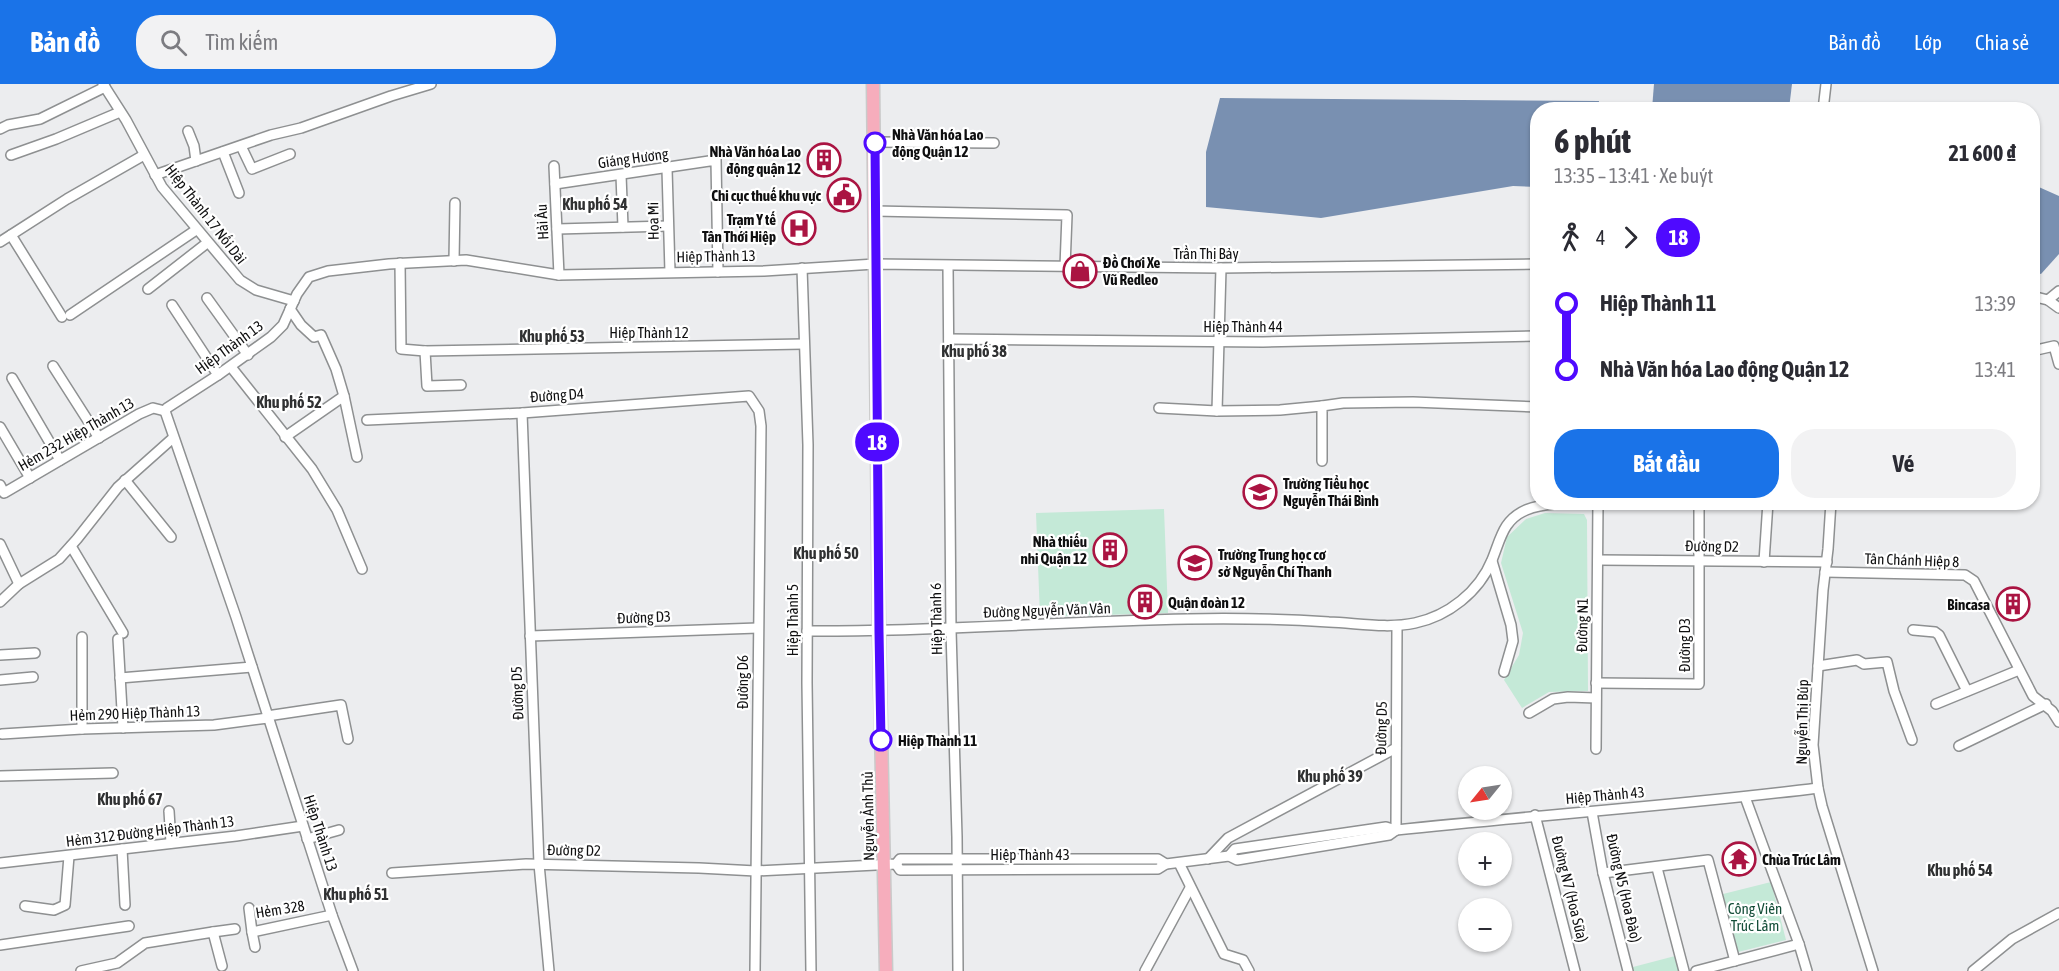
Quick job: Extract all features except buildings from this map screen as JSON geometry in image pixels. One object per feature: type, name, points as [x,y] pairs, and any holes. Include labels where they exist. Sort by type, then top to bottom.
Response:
[{"type":"main road","name":"Nguyễn Ảnh Thủ","points":[[873,84],[879,632],[890,865],[886,971]]},
{"type":"street","points":[[155,175],[431,84]]},
{"type":"street","points":[[1824,102],[1826,84]]},
{"type":"street","points":[[0,129],[8,125],[40,119],[104,85]]},
{"type":"street","name":"Hiệp Thành 17 Nối Dài","points":[[104,85],[162,187],[207,243],[240,280],[256,291],[292,305]]},
{"type":"street","points":[[11,155],[120,112]]},
{"type":"street","points":[[188,131],[194,146],[196,161]]},
{"type":"street","points":[[874,142],[994,143]]},
{"type":"street","points":[[241,146],[252,169],[290,154]]},
{"type":"street","points":[[222,152],[239,192]]},
{"type":"street","points":[[0,242],[67,199],[144,155]]},
{"type":"street","name":"Giáng Hương","points":[[555,184],[716,160],[718,272]]},
{"type":"street","name":"Hải Âu","points":[[554,166],[559,276]]},
{"type":"street","name":"Họa Mi","points":[[667,169],[670,272]]},
{"type":"street","points":[[621,175],[623,227]]},
{"type":"street","points":[[454,261],[455,203]]},
{"type":"street","points":[[875,211],[1067,216],[1065,267]]},
{"type":"street","points":[[557,229],[668,226]]},
{"type":"street","points":[[10,235],[66,316],[196,230]]},
{"type":"street","points":[[148,289],[207,243]]},
{"type":"street","name":"Hiệp Thành 13","points":[[353,971],[332,915],[252,667],[173,438],[165,411],[167,408],[231,367],[272,337],[283,325],[306,280],[317,273],[399,263],[466,260],[559,276],[718,272],[875,264]]},
{"type":"street","name":"Hiệp Thành 12","points":[[399,263],[401,349],[425,351],[804,344]]},
{"type":"street","name":"Trần Thị Bảy","points":[[875,264],[1221,268],[1530,264]]},
{"type":"street","name":"Hiệp Thành 6","points":[[948,266],[951,630],[958,971]]},
{"type":"street","name":"Hiệp Thành 5","points":[[802,268],[808,446],[808,868],[811,971]]},
{"type":"street","points":[[1217,411],[1221,268]]},
{"type":"street","points":[[2049,300],[2059,291]]},
{"type":"street","points":[[207,298],[248,355]]},
{"type":"street","points":[[2040,298],[2049,300],[2059,308]]},
{"type":"street","points":[[172,305],[218,375]]},
{"type":"street","points":[[292,305],[301,325],[314,337],[321,335],[336,369],[357,457]]},
{"type":"street","name":"Hiệp Thành 44","points":[[950,339],[1219,341],[1530,336]]},
{"type":"street","points":[[2040,349],[2054,346],[2059,364]]},
{"type":"street","points":[[425,351],[427,386],[461,385]]},
{"type":"street","points":[[53,366],[99,438]]},
{"type":"street","points":[[231,367],[312,469],[337,510],[362,569]]},
{"type":"street","points":[[12,378],[60,460]]},
{"type":"street","points":[[285,436],[344,396]]},
{"type":"street","name":"Đường D4","points":[[367,420],[522,413],[749,396]]},
{"type":"street","name":"Đường D6","points":[[749,396],[759,411],[761,426],[755,971]]},
{"type":"street","points":[[1159,408],[1217,411],[1280,410],[1343,403],[1413,402],[1530,407]]},
{"type":"street","points":[[1322,406],[1322,461]]},
{"type":"street","name":"Hẻm 232 Hiệp Thành 13","points":[[2,489],[30,478],[139,414],[153,408],[165,411]]},
{"type":"street","name":"Đường D5","points":[[522,413],[539,864],[549,971]]},
{"type":"street","points":[[0,427],[30,478]]},
{"type":"street","points":[[0,602],[19,584],[59,559],[118,487],[173,438]]},
{"type":"street","points":[[125,480],[171,537]]},
{"type":"street","name":"Đường Nguyễn Văn Vân","points":[[807,632],[951,630],[1188,619],[1316,621],[1397,626],[1437,616],[1468,596],[1492,561],[1506,524],[1515,515],[1530,509]]},
{"type":"street","name":"Đường N1","points":[[1596,749],[1598,510]]},
{"type":"street","name":"Đường D3","points":[[1596,683],[1699,684],[1699,510]]},
{"type":"street","points":[[1764,562],[1767,510]]},
{"type":"street","name":"Nguyễn Thị Búp","points":[[1830,510],[1813,745],[1818,788],[1873,971]]},
{"type":"street","points":[[0,544],[19,584]]},
{"type":"street","points":[[71,546],[121,636],[120,678],[123,728]]},
{"type":"street","name":"Đường D2","points":[[1598,560],[1764,562],[1826,567]]},
{"type":"street","points":[[1492,561],[1511,625],[1513,641],[1504,672]]},
{"type":"street","name":"Tân Chánh Hiệp 8","points":[[1826,567],[1965,575],[1977,584],[2033,696],[2047,706],[2059,722]]},
{"type":"street","name":"Đường D5","points":[[1396,830],[1397,626]]},
{"type":"street","name":"Đường D3","points":[[530,636],[758,628]]},
{"type":"street","points":[[1913,630],[1935,632],[1939,635],[1966,691]]},
{"type":"street","points":[[82,637],[82,729]]},
{"type":"street","points":[[0,655],[35,652]]},
{"type":"street","points":[[1818,666],[1857,660],[1864,664],[1887,662],[1912,740]]},
{"type":"street","points":[[120,678],[252,667]]},
{"type":"street","points":[[1936,704],[2019,670]]},
{"type":"street","points":[[0,680],[33,677]]},
{"type":"street","points":[[1529,714],[1553,699],[1596,698]]},
{"type":"street","points":[[1959,746],[2047,706],[2059,703]]},
{"type":"street","name":"Hẻm 290 Hiệp Thành 13","points":[[2,734],[214,725],[341,705],[348,739]]},
{"type":"street","points":[[1208,859],[1228,838],[1396,748]]},
{"type":"street","points":[[0,776],[113,773]]},
{"type":"street","name":"Hiệp Thành 43","points":[[756,871],[890,865],[900,870],[1158,869],[1166,864],[1228,856],[1237,860],[1389,835],[1396,830],[1818,788]]},
{"type":"street","points":[[1745,797],[1807,971]]},
{"type":"street","points":[[169,811],[171,843]]},
{"type":"street","name":"Đường N5 (Hoa Đào)","points":[[1592,812],[1603,873],[1628,971]]},
{"type":"street","name":"Đường N7 (Hoa Sữa)","points":[[1535,815],[1575,971]]},
{"type":"street","name":"Hẻm 312 Đường Hiệp Thành 13","points":[[0,863],[303,826]]},
{"type":"street","points":[[307,839],[339,830]]},
{"type":"street","points":[[122,849],[125,905]]},
{"type":"street","points":[[25,906],[54,910],[65,905],[69,856]]},
{"type":"street","name":"Hiệp Thành 43","points":[[890,865],[900,859],[1158,859],[1166,864]]},
{"type":"street","points":[[1603,873],[1708,860],[1735,961]]},
{"type":"street","points":[[1179,863],[1224,954],[1242,960],[1250,971]]},
{"type":"street","name":"Đường D2","points":[[392,873],[539,864],[756,871]]},
{"type":"street","points":[[1658,868],[1684,971]]},
{"type":"street","points":[[1145,971],[1190,888]]},
{"type":"street","name":"Hẻm 328","points":[[249,909],[252,932],[332,915]]},
{"type":"street","points":[[1973,971],[2012,939],[2059,914]]},
{"type":"street","points":[[0,945],[129,926]]},
{"type":"street","points":[[81,971],[117,963],[145,943],[235,929]]},
{"type":"street","points":[[213,932],[222,966]]},
{"type":"street","points":[[252,932],[255,947]]},
{"type":"street","points":[[1696,971],[1799,944]]},
{"type":"green space","name":"Nhà thiếu nhi Quận 12","points":[[1164,509],[1168,613],[1040,617],[1036,513]]},
{"type":"green space","points":[[1545,513],[1584,514],[1587,520],[1588,691],[1549,692],[1522,708],[1504,680],[1519,655],[1523,633],[1501,563],[1507,537],[1526,519]]},
{"type":"green space","name":"Công Viên Trúc Lâm","points":[[1771,882],[1786,940],[1738,952],[1723,894]]},
{"type":"green space","points":[[1675,956],[1679,971],[1634,971],[1633,967]]},
{"type":"water","points":[[1654,84],[1792,84],[1790,102],[1653,102]]},
{"type":"water","points":[[1220,98],[1599,101],[1530,102],[1530,187],[1513,186],[1321,218],[1206,207],[1206,152]]},
{"type":"water","points":[[2040,188],[2059,196],[2059,254],[2041,274]]},
{"type":"bus line","name":"18","points":[[875,143],[881,740]]},
{"type":"place","name":"Nhà Văn hóa Lao động Quận 12","points":[[875,143]]},
{"type":"place","name":"Nhà Văn hóa Lao động quận 12","points":[[824,160]]},
{"type":"place","name":"Chi cục thuế khu vực","points":[[844,195]]},
{"type":"place","name":"Trạm Y tế Tân Thới Hiệp","points":[[799,228]]},
{"type":"place","name":"Đồ Chơi Xe Vũ Redleo","points":[[1080,271]]},
{"type":"place","name":"Trường Tiểu học Nguyễn Thái Bình","points":[[1260,492]]},
{"type":"place","name":"Nhà thiếu nhi Quận 12","points":[[1110,550]]},
{"type":"place","name":"Trường Trung học cơ sở Nguyễn Chí Thanh","points":[[1195,563]]},
{"type":"place","name":"Quận đoàn 12","points":[[1145,602]]},
{"type":"place","name":"Bincasa","points":[[2013,604]]},
{"type":"place","name":"Hiệp Thành 11","points":[[881,740]]},
{"type":"place","name":"Chùa Trúc Lâm","points":[[1739,859]]},
{"type":"district","name":"Khu phố 54","points":[[595,204]]},
{"type":"district","name":"Khu phố 53","points":[[552,336]]},
{"type":"district","name":"Khu phố 38","points":[[974,351]]},
{"type":"district","name":"Khu phố 52","points":[[289,402]]},
{"type":"district","name":"Khu phố 50","points":[[826,553]]},
{"type":"district","name":"Khu phố 39","points":[[1330,776]]},
{"type":"district","name":"Khu phố 67","points":[[130,799]]},
{"type":"district","name":"Khu phố 54","points":[[1960,870]]},
{"type":"district","name":"Khu phố 51","points":[[356,894]]}]
